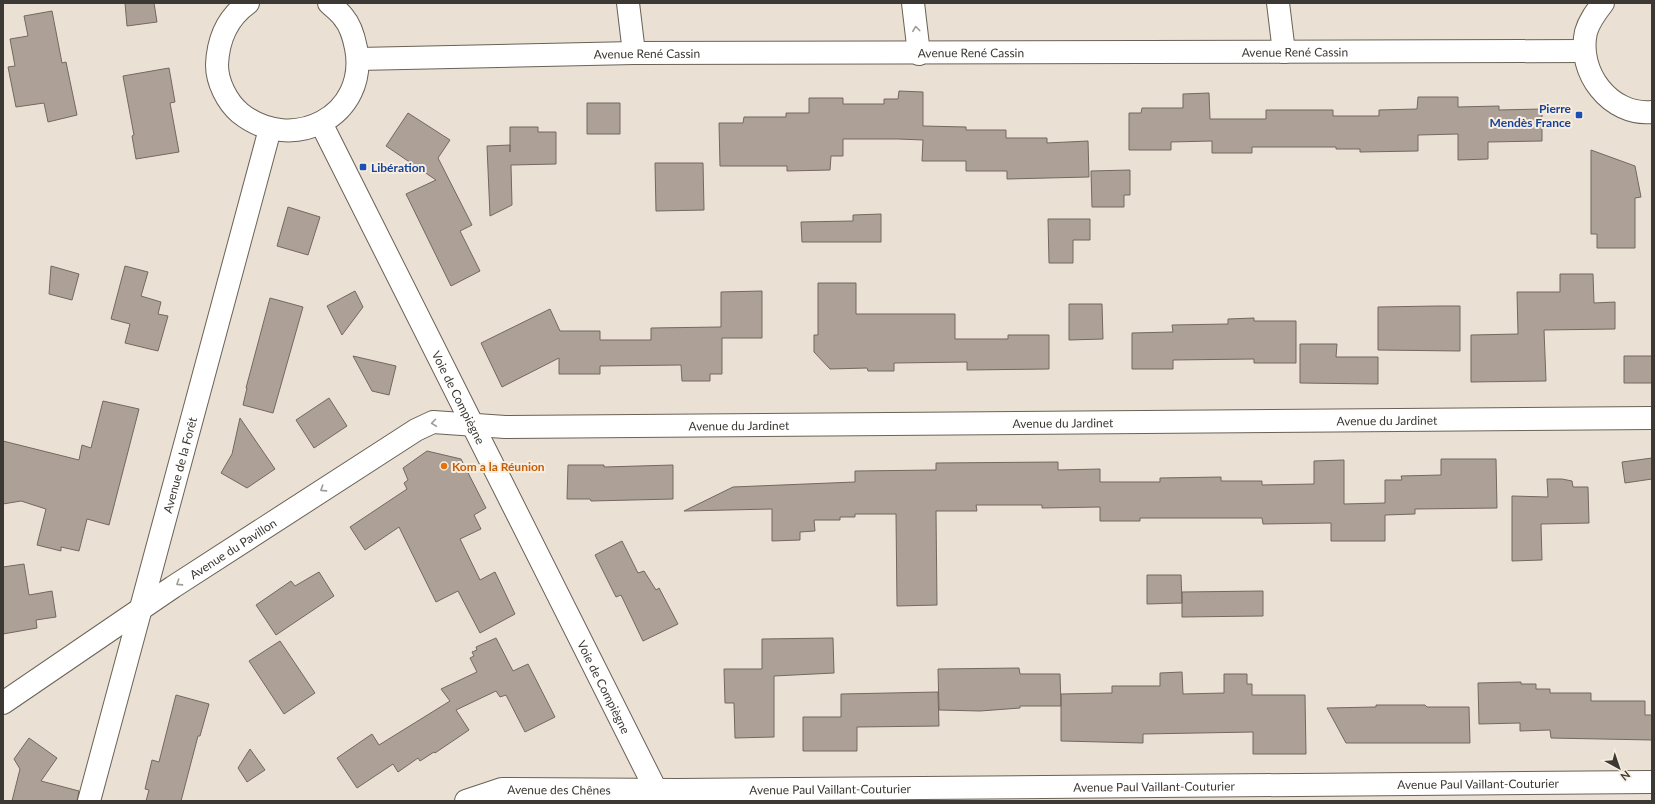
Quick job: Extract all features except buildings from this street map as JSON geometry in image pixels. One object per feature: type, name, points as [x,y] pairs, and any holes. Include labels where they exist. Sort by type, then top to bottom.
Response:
[{"type":"street","points":[[248,3],[238,10],[225,28],[218,48],[217,69],[223,90],[234,108],[251,121],[270,129],[293,131],[305,129],[321,123],[337,112],[349,96],[356,78],[358,59],[354,37],[344,18],[329,3]]},
{"type":"street","points":[[628,3],[634,53]]},
{"type":"street","points":[[913,3],[919,54]]},
{"type":"street","points":[[1278,3],[1284,52]]},
{"type":"street","points":[[1603,3],[1594,14],[1586,32],[1584,51],[1588,70],[1597,87],[1611,100],[1627,109],[1652,112]]},
{"type":"street","name":"Avenue René Cassin","points":[[358,59],[634,53],[919,54],[1584,51]]},
{"type":"street","name":"Voie de Compiègne","points":[[321,123],[658,795]]},
{"type":"street","name":"Avenue de la Forêt","points":[[89,801],[270,129]]},
{"type":"street","name":"Avenue du Jardinet","points":[[473,424],[513,427],[1652,418]]},
{"type":"street","name":"Avenue du Pavillon","points":[[3,704],[173,587],[416,430],[433,422],[473,424]]},
{"type":"street","name":"Avenue Paul Vaillant-Couturier","points":[[658,795],[1652,782]]},
{"type":"street","name":"Avenue des Chênes","points":[[466,801],[502,789],[658,795]]},
{"type":"place","name":"Pierre Mendès France","points":[[1579,115]]},
{"type":"place","name":"Libération","points":[[363,167]]},
{"type":"place","name":"Kom a la Réunion","points":[[444,466]]}]
